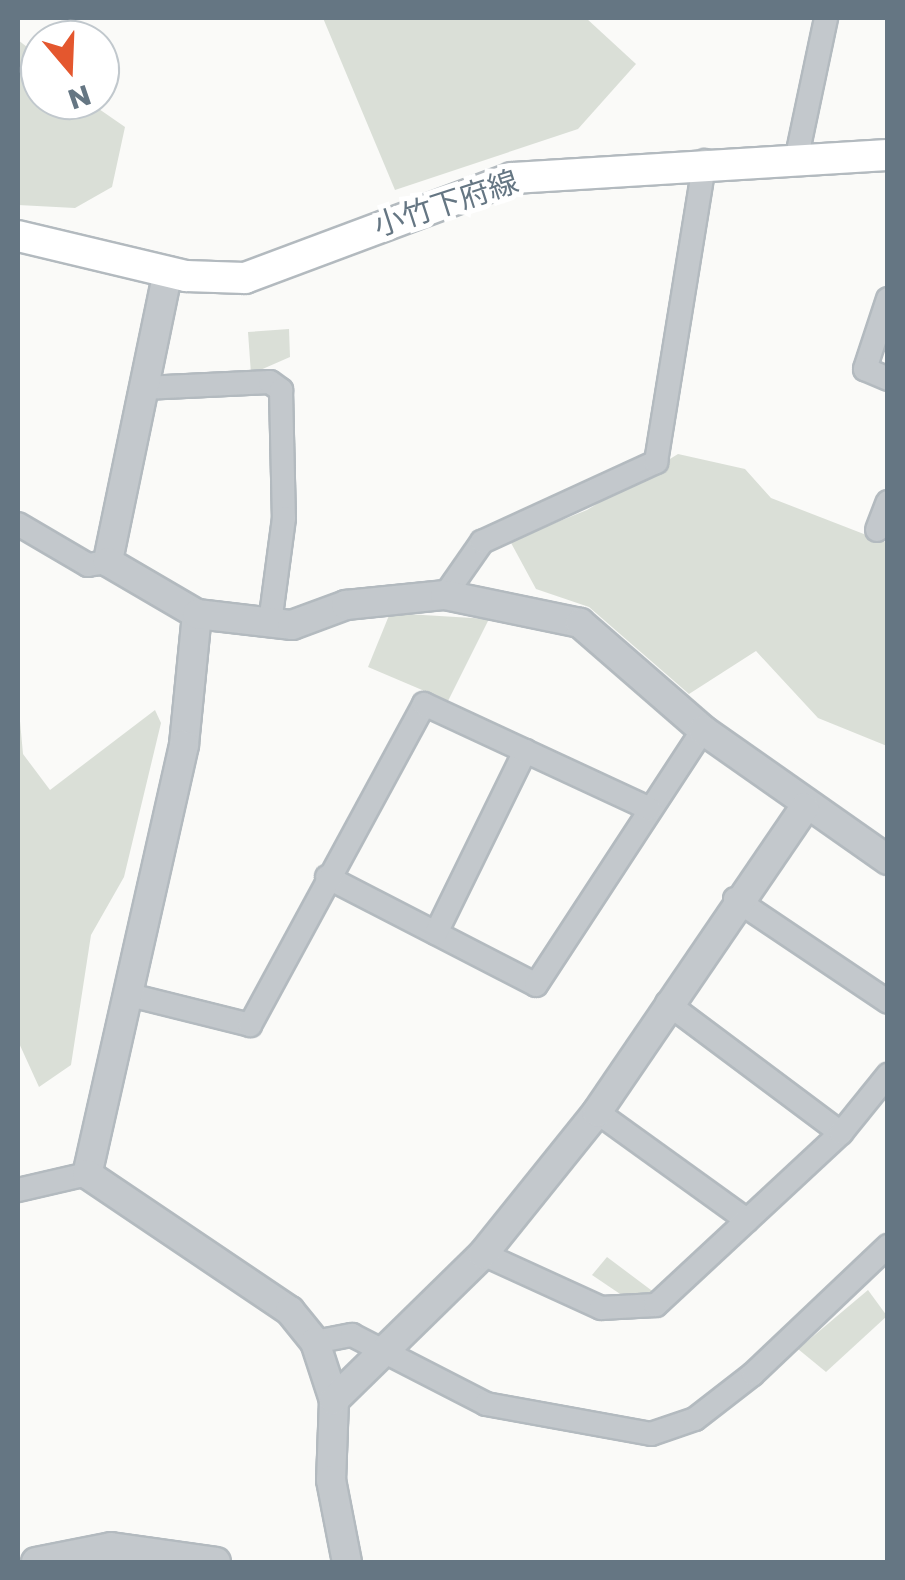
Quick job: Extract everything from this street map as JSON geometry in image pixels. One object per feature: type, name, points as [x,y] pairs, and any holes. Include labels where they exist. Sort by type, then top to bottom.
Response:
[{"type":"main road","name":"小竹下府線","points":[[18,236],[168,271],[244,278],[512,178],[705,161],[888,155]]},
{"type":"street","points":[[797,156],[826,18]]},
{"type":"street","points":[[445,595],[482,542],[656,462],[705,161]]},
{"type":"street","points":[[108,562],[168,271]]},
{"type":"street","points":[[888,299],[865,370],[888,378]]},
{"type":"street","points":[[144,388],[270,382],[281,390],[284,518],[270,623]]},
{"type":"street","points":[[878,530],[888,502]]},
{"type":"street","points":[[18,524],[88,564],[108,562],[197,614],[270,623],[445,595],[580,623],[702,730],[804,808],[888,860]]},
{"type":"street","points":[[87,1174],[184,745],[197,614]]},
{"type":"street","points":[[126,994],[250,1026],[327,876],[424,704],[650,809]]},
{"type":"street","points":[[327,876],[536,985],[702,730]]},
{"type":"street","points":[[436,933],[525,751]]},
{"type":"street","points":[[334,1400],[380,1350],[483,1254],[596,1112],[734,899],[804,808]]},
{"type":"street","points":[[734,899],[888,1002]]},
{"type":"street","points":[[666,1004],[841,1133]]},
{"type":"street","points":[[483,1254],[601,1308],[656,1305],[841,1133],[888,1075]]},
{"type":"street","points":[[596,1112],[748,1220]]},
{"type":"street","points":[[18,1190],[87,1174],[290,1312],[315,1342],[334,1400],[331,1480],[347,1562]]},
{"type":"street","points":[[315,1342],[352,1335],[486,1404],[650,1434],[695,1419],[754,1374],[888,1246]]},
{"type":"street","points":[[36,1562],[111,1548],[216,1562]]},
{"type":"shaded area","points":[[323,18],[586,18],[636,64],[578,129],[395,190]]},
{"type":"shaded area","points":[[18,40],[20,120],[115,120],[125,127],[112,187],[75,208],[18,205]]},
{"type":"shaded area","points":[[289,329],[290,357],[251,374],[248,332]]},
{"type":"shaded area","points":[[678,454],[745,469],[771,498],[887,543],[887,746],[818,718],[756,651],[689,694],[589,607],[536,589],[510,541],[587,510]]},
{"type":"shaded area","points":[[390,613],[489,619],[448,701],[368,667]]},
{"type":"shaded area","points":[[18,699],[23,754],[50,790],[155,710],[161,723],[124,877],[91,935],[71,1065],[39,1087],[18,1041]]},
{"type":"shaded area","points":[[607,1257],[655,1293],[629,1300],[592,1275]]},
{"type":"shaded area","points":[[868,1290],[887,1316],[826,1372],[798,1349]]}]
